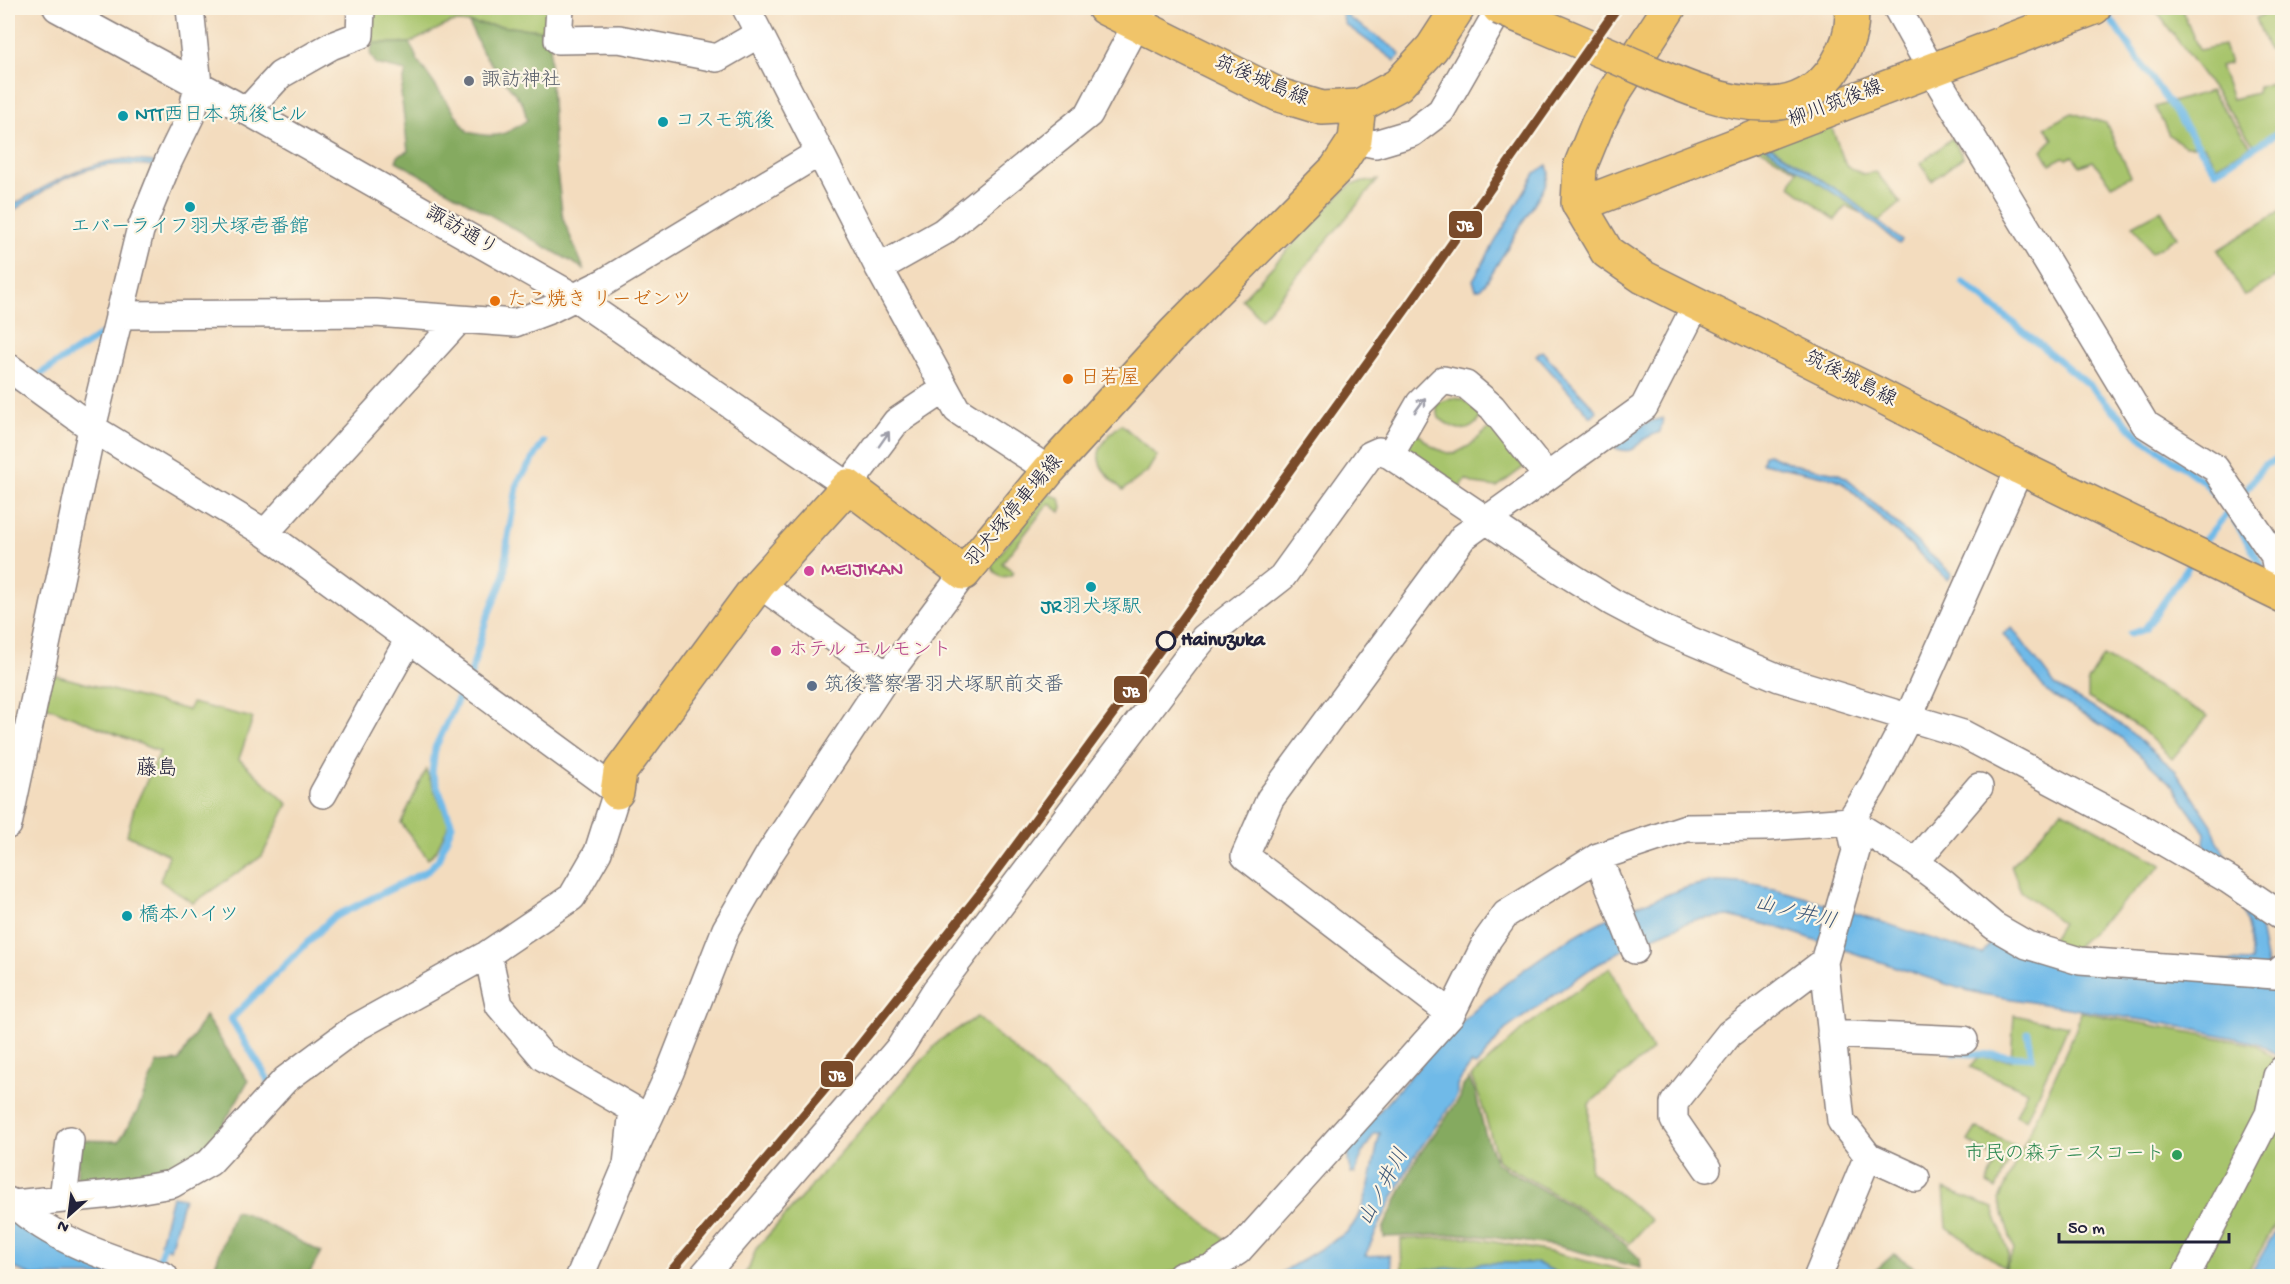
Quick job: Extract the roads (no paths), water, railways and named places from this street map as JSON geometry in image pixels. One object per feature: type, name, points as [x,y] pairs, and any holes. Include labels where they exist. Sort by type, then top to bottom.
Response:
[{"type":"main road","name":"筑後城島線","points":[[1104,8],[1141,15],[1279,95],[1322,108],[1359,106],[1398,85],[1432,48],[1458,8]]},
{"type":"main road","points":[[1499,8],[1675,82],[1724,99],[1766,104],[1800,99],[1828,79],[1845,50],[1853,18],[1851,8]]},
{"type":"main road","name":"柳川筑後線","points":[[1579,205],[2094,8]]},
{"type":"main road","points":[[1579,205],[1580,167],[1598,123],[1613,94],[1663,16]]},
{"type":"main road","name":"羽犬塚停車場線","points":[[848,486],[964,573],[1049,470],[1174,333],[1336,169],[1355,140],[1359,106]]},
{"type":"main road","name":"筑後城島線","points":[[1579,205],[1607,252],[1644,277],[2020,468],[2281,582]]},
{"type":"main road","points":[[617,792],[620,772],[759,584],[848,486]]},
{"type":"street","name":"諏訪通り","points":[[57,8],[247,111],[576,298],[848,486]]},
{"type":"street","points":[[8,825],[118,315],[140,231],[168,162],[192,113],[198,85],[190,8]]},
{"type":"street","points":[[247,111],[280,75],[331,46],[360,35],[361,8]]},
{"type":"street","points":[[560,8],[558,40],[619,39],[717,58],[750,39]]},
{"type":"street","points":[[746,8],[879,268],[957,410],[1049,470]]},
{"type":"street","points":[[1355,140],[1375,144],[1412,133],[1441,111],[1499,8]]},
{"type":"street","points":[[1898,8],[1930,69],[2145,424],[2215,468],[2274,555],[2281,582]]},
{"type":"street","points":[[879,268],[943,232],[1089,114],[1141,15]]},
{"type":"street","points":[[118,315],[354,313],[515,323],[576,298],[603,284],[810,158]]},
{"type":"street","points":[[1451,1014],[1245,856],[1270,799],[1463,537],[1644,407],[1697,303]]},
{"type":"street","points":[[266,533],[460,319]]},
{"type":"street","points":[[8,367],[92,428],[266,533],[617,792],[598,852],[572,897],[488,954],[355,1028],[285,1080],[210,1162],[172,1184],[113,1194],[11,1202]]},
{"type":"street","points":[[1390,455],[1420,403],[1443,380],[1466,385],[1492,406],[1547,476]]},
{"type":"street","points":[[848,486],[896,422],[945,389]]},
{"type":"street","points":[[703,1276],[901,1046],[936,990],[1189,656],[1204,638],[1282,577],[1370,455],[1379,451],[1390,455],[1612,602],[1663,629],[1779,678],[1963,734],[2026,765],[2176,848],[2283,916]]},
{"type":"street","points":[[1916,1178],[1868,1155],[1841,1121],[1831,1035],[1826,954],[1856,851],[1850,820],[1873,785],[1909,716],[2020,468]]},
{"type":"street","points":[[580,1276],[627,1165],[670,1072],[726,929],[770,853],[887,676],[964,573]]},
{"type":"street","points":[[759,584],[887,676]]},
{"type":"street","points":[[322,794],[409,639]]},
{"type":"street","points":[[1915,862],[1978,787]]},
{"type":"street","points":[[1180,1276],[1212,1268],[1238,1251],[1451,1014],[1488,939],[1506,914],[1598,857],[1686,828],[1768,827],[1850,820],[1915,862],[1994,926],[2027,945],[2080,961],[2275,975],[2283,969]]},
{"type":"street","points":[[1598,857],[1635,950]]},
{"type":"street","points":[[488,954],[499,1005],[543,1057],[633,1109],[627,1165]]},
{"type":"street","points":[[1707,1168],[1674,1120],[1674,1103],[1729,1034],[1826,954]]},
{"type":"street","points":[[1831,1035],[1964,1040]]},
{"type":"street","points":[[2186,1276],[2269,1114],[2280,1073]]},
{"type":"street","points":[[63,1199],[70,1140]]},
{"type":"street","points":[[1818,1276],[1868,1155]]},
{"type":"street","points":[[11,1202],[33,1222],[86,1249],[164,1276]]},
{"type":"water","points":[[1340,8],[1348,8],[1348,17],[1397,50],[1400,55],[1395,61],[1345,24]]},
{"type":"water","points":[[1767,144],[1851,199],[1902,241],[1899,244],[1853,206],[1765,147]]},
{"type":"water","points":[[125,159],[154,162],[154,166],[132,164],[101,166],[83,171],[49,187],[8,214],[8,208],[63,177],[93,166]]},
{"type":"water","points":[[1547,165],[1549,172],[1545,186],[1487,281],[1480,289],[1476,289],[1473,280],[1535,173]]},
{"type":"water","points":[[1542,351],[1597,411],[1591,417],[1536,355]]},
{"type":"water","points":[[1663,418],[1660,432],[1646,438],[1630,450],[1615,448],[1621,437],[1630,435],[1648,422]]},
{"type":"water","points":[[1768,454],[1792,464],[1837,473],[1845,477],[1952,574],[1948,580],[1842,482],[1833,478],[1762,463],[1764,455]]},
{"type":"water","name":"山ノ井川","points":[[2012,628],[2056,686],[2122,725],[2176,771],[2212,825],[2218,842],[2256,908],[2267,964],[2282,981],[2282,1058],[2258,1043],[2168,1024],[1981,994],[1777,927],[1728,916],[1693,920],[1624,949],[1590,969],[1505,1030],[1476,1066],[1471,1064],[1457,1085],[1457,1096],[1414,1157],[1365,1256],[1389,1255],[1393,1271],[1452,1268],[1486,1263],[1537,1263],[1564,1276],[1276,1276],[1346,1233],[1353,1224],[1365,1200],[1380,1133],[1374,1134],[1363,1152],[1355,1173],[1351,1173],[1348,1162],[1349,1145],[1419,1066],[1463,1021],[1506,983],[1579,934],[1631,908],[1688,887],[1719,882],[1750,884],[1780,890],[1982,954],[1996,936],[2024,954],[2252,962],[2249,933],[2244,914],[2204,844],[2205,833],[2173,786],[2119,736],[2047,692],[2003,634]]},
{"type":"water","points":[[172,1196],[184,1198],[170,1249],[160,1243]]},
{"type":"water","points":[[8,1214],[138,1276],[32,1276],[8,1265]]},
{"type":"water","points":[[2282,1219],[2282,1276],[2250,1276]]},
{"type":"waterway","points":[[2104,10],[2216,171],[2282,130]]},
{"type":"waterway","points":[[1963,282],[2090,386],[2138,435],[2203,481],[2229,511],[2261,564]]},
{"type":"waterway","points":[[37,376],[104,333]]},
{"type":"waterway","points":[[8,391],[15,389]]},
{"type":"waterway","points":[[470,677],[486,620],[504,577],[508,537],[518,482],[544,442]]},
{"type":"waterway","points":[[2247,489],[2264,465],[2282,458]]},
{"type":"waterway","points":[[2204,541],[2229,511]]},
{"type":"waterway","points":[[2130,634],[2145,629],[2190,564]]},
{"type":"waterway","points":[[269,1086],[267,1078],[231,1019],[332,918],[427,871],[438,860],[452,825],[432,773],[435,748],[464,686]]},
{"type":"waterway","points":[[1955,1053],[2032,1057],[2028,1033]]},
{"type":"waterway","points":[[157,1267],[166,1238]]},
{"type":"place","name":"諏訪神社","points":[[469,81]]},
{"type":"place","name":"NTT西日本 筑後ビル","points":[[123,116]]},
{"type":"place","name":"コスモ筑後","points":[[663,122]]},
{"type":"place","name":"エバーライフ羽犬塚壱番館","points":[[190,207]]},
{"type":"place","name":"たこ焼き リーゼンツ","points":[[495,301]]},
{"type":"place","name":"日若屋","points":[[1068,379]]},
{"type":"place","name":"MEIJIKAN","points":[[809,571]]},
{"type":"place","name":"JR羽犬塚駅","points":[[1091,587]]},
{"type":"place","name":"Hainuzuka","points":[[1166,641]]},
{"type":"place","name":"ホテル エルモント","points":[[776,651]]},
{"type":"place","name":"筑後警察署羽犬塚駅前交番","points":[[812,686]]},
{"type":"place","name":"橋本ハイツ","points":[[127,916]]},
{"type":"place","name":"市民の森テニスコート","points":[[2177,1155]]},
{"type":"district","name":"藤島","points":[[157,770]]}]
